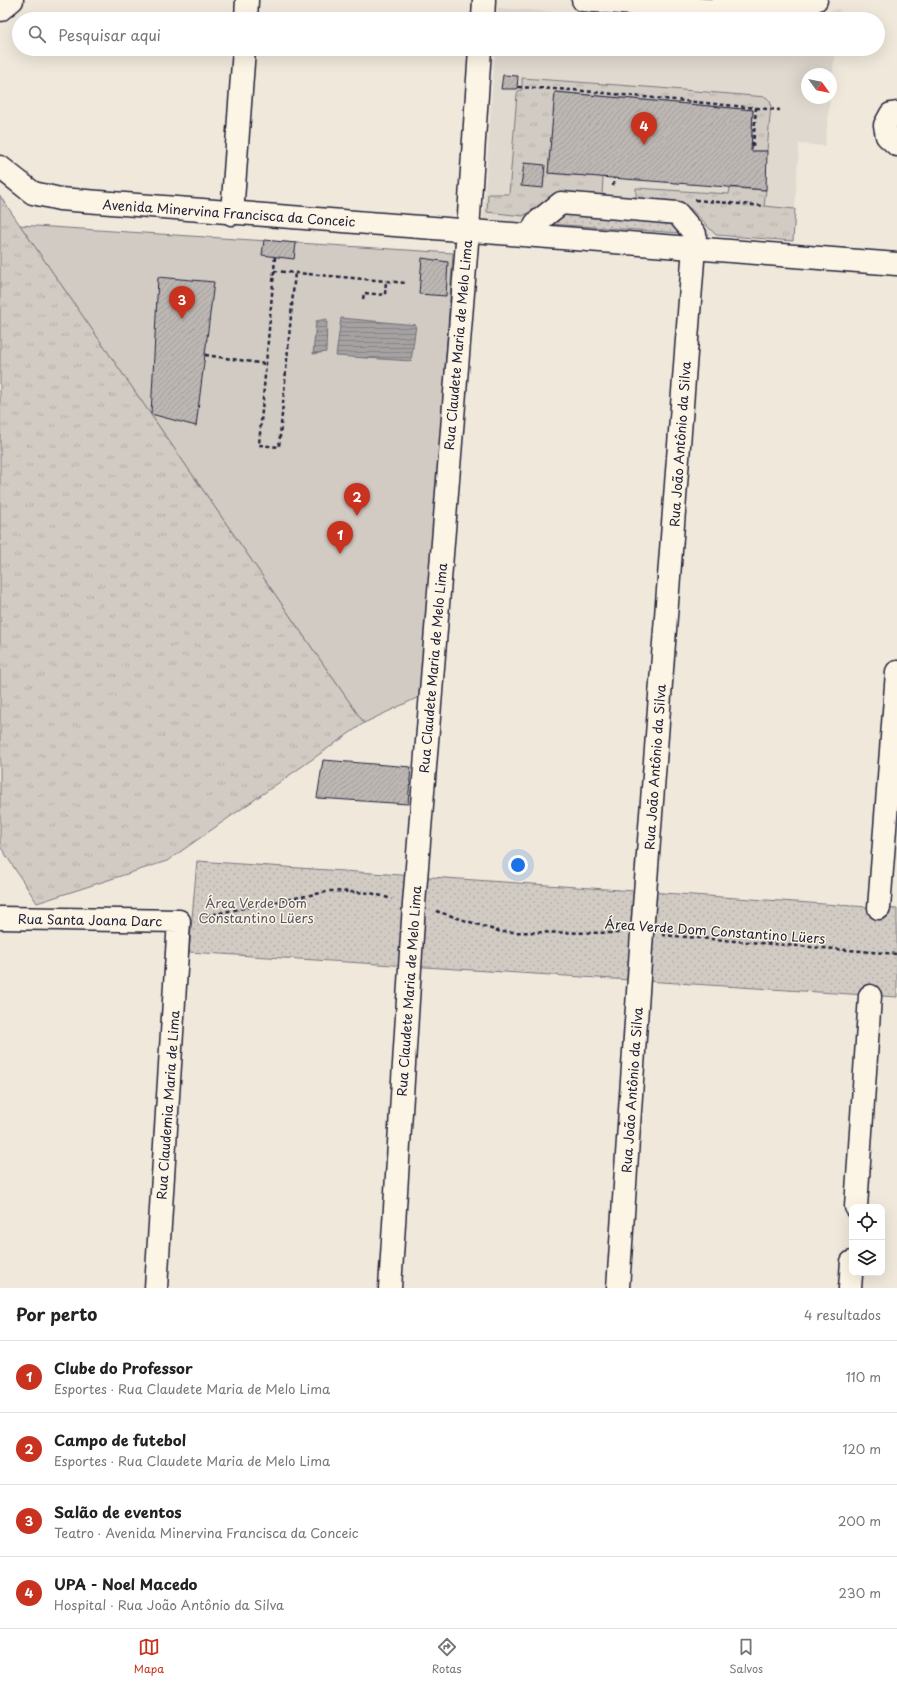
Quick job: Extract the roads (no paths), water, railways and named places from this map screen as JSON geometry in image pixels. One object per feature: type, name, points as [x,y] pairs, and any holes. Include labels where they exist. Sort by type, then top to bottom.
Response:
[{"type":"street","points":[[0,10],[12,0]]},
{"type":"street","points":[[246,12],[247,0]]},
{"type":"street","points":[[483,12],[484,0]]},
{"type":"street","points":[[584,0],[709,10],[802,5],[816,0]]},
{"type":"street","points":[[232,214],[243,56]]},
{"type":"street","name":"Rua Claudete Maria de Melo Lima","points":[[390,1288],[414,904],[468,230],[480,56]]},
{"type":"street","points":[[897,113],[891,114],[885,125],[887,136],[897,145]]},
{"type":"street","name":"Avenida Minervina Francisca da Conceic","points":[[0,167],[33,193],[60,199],[232,214],[695,246],[897,264]]},
{"type":"street","name":"Rua João Antônio da Silva","points":[[530,235],[536,223],[561,203],[678,213],[695,234],[642,933],[618,1288]]},
{"type":"street","points":[[879,908],[897,672]]},
{"type":"street","name":"Rua Santa Joana Darc","points":[[0,918],[180,921]]},
{"type":"street","name":"Rua Claudemia Maria de Lima","points":[[156,1288],[180,921]]},
{"type":"street","points":[[856,1204],[870,996]]},
{"type":"street","points":[[850,1288],[851,1276]]},
{"type":"place","name":"UPA - Noel Macedo","points":[[644,145]]},
{"type":"place","name":"Salão de eventos","points":[[182,319]]},
{"type":"place","name":"Campo de futebol","points":[[357,516]]},
{"type":"place","name":"Clube do Professor","points":[[340,554]]},
{"type":"park label","name":"Área Verde Dom Constantino Lüers","points":[[256,910]]}]
